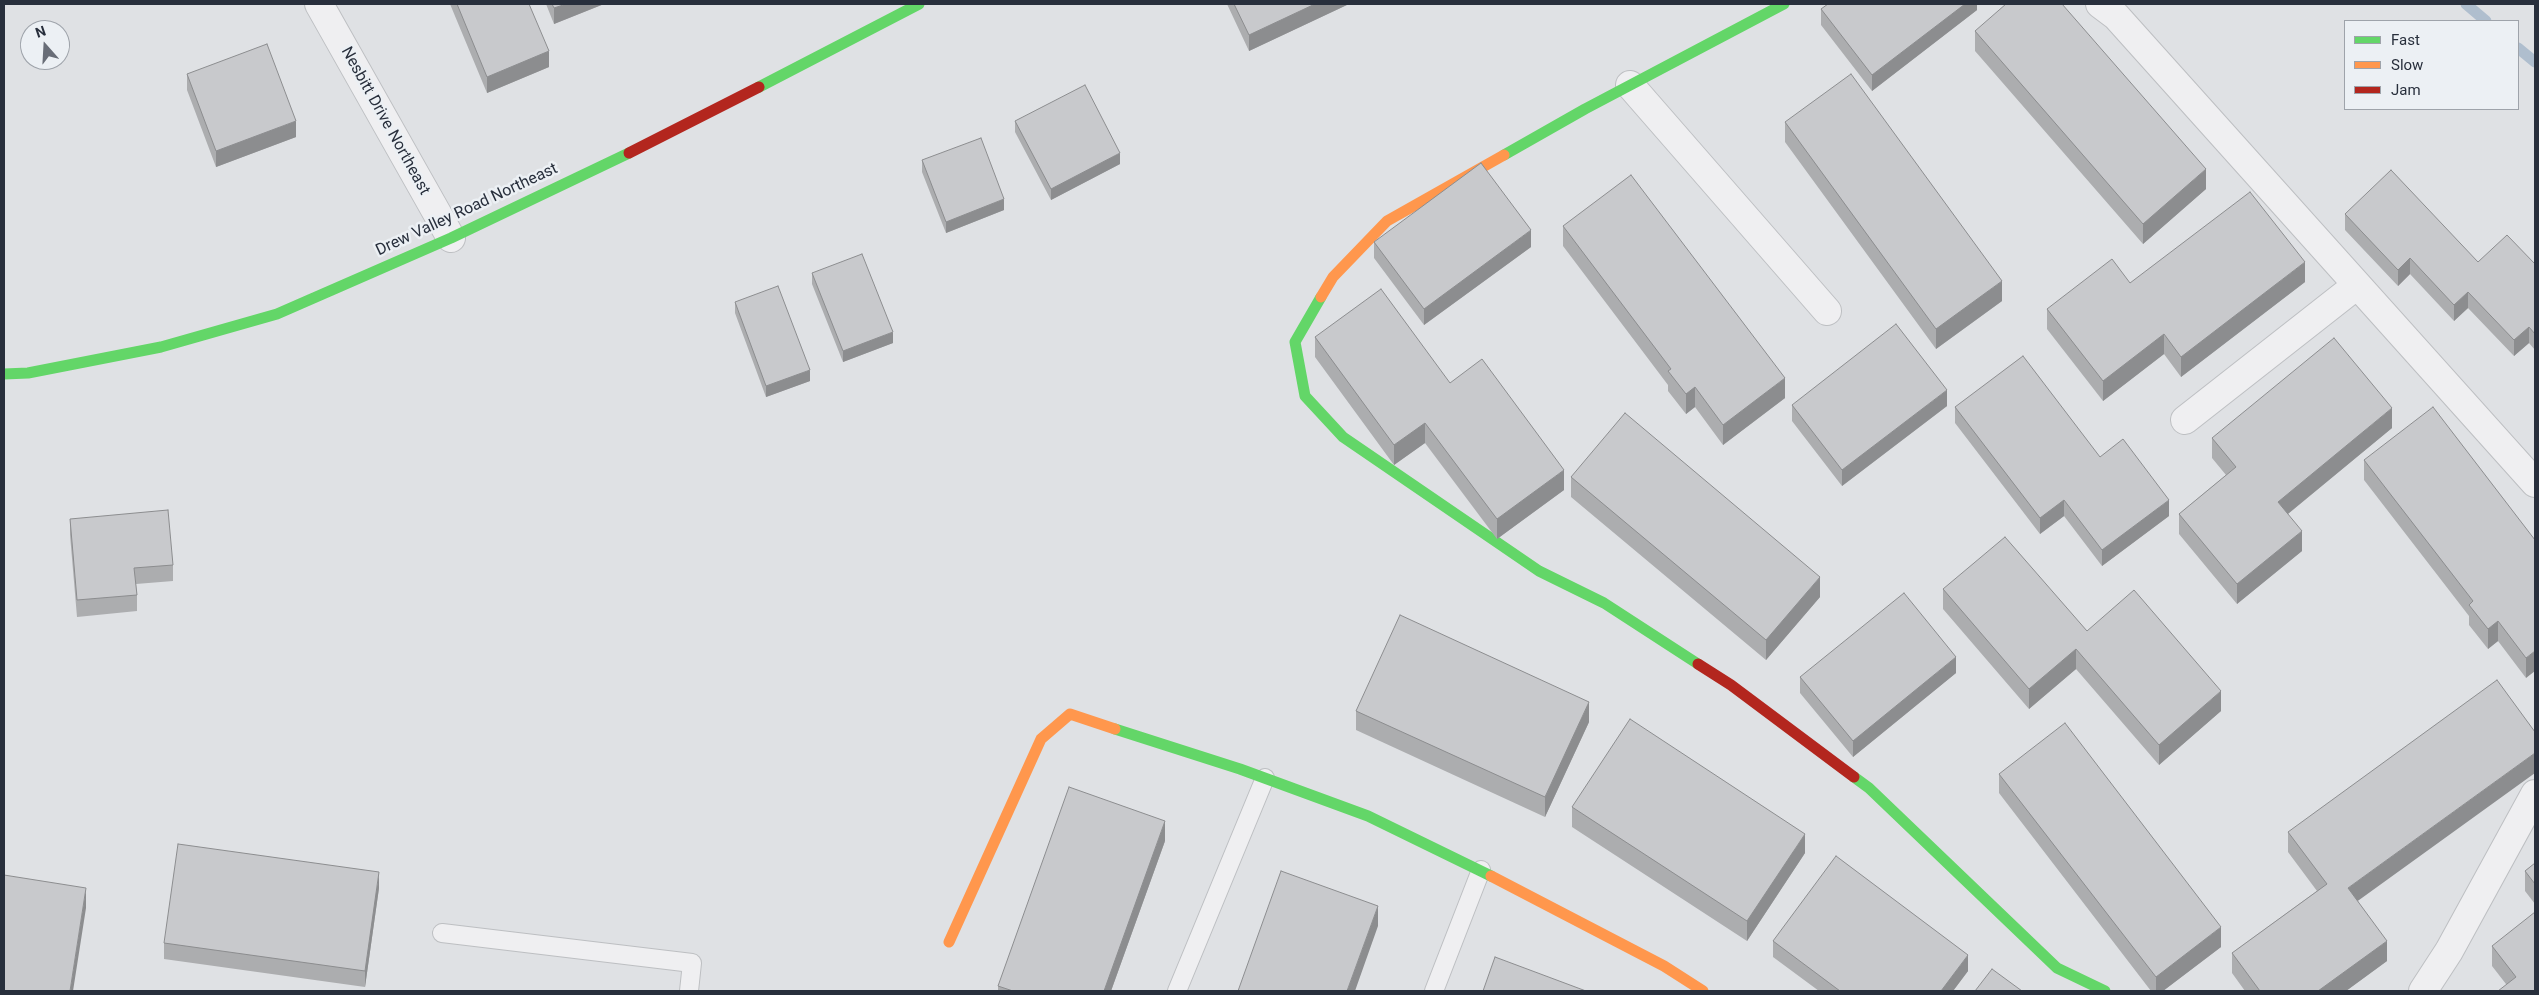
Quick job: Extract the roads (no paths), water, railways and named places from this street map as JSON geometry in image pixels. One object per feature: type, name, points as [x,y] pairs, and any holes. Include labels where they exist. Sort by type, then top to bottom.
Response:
[{"type":"street","name":"Nesbitt Drive Northeast","points":[[319,4],[451,238]]},
{"type":"street","name":"Drew Valley Road Northeast","points":[[4,374],[28,373],[161,347],[276,314],[451,238],[686,125],[919,4]]},
{"type":"street","points":[[1784,4],[1630,85],[1386,221],[1333,277],[1295,342],[1305,396],[1343,437],[1448,506],[1539,571],[1604,603],[1731,685],[1869,788],[2057,968],[2105,991]]},
{"type":"street","points":[[2100,4],[2116,16],[2535,483]]},
{"type":"street","points":[[1630,85],[1827,311]]},
{"type":"street","points":[[2185,420],[2357,285]]},
{"type":"street","points":[[949,942],[1041,739],[1070,714],[1265,778],[1368,816],[1481,870],[1655,962],[1703,991]]},
{"type":"street","points":[[2424,991],[2449,951],[2535,794]]},
{"type":"lane","points":[[1177,991],[1265,778]]},
{"type":"lane","points":[[1434,991],[1481,870]]},
{"type":"lane","points":[[442,932],[692,963],[689,991]]},
{"type":"waterway","points":[[2466,4],[2485,20]]},
{"type":"waterway","points":[[2519,49],[2535,62]]}]
